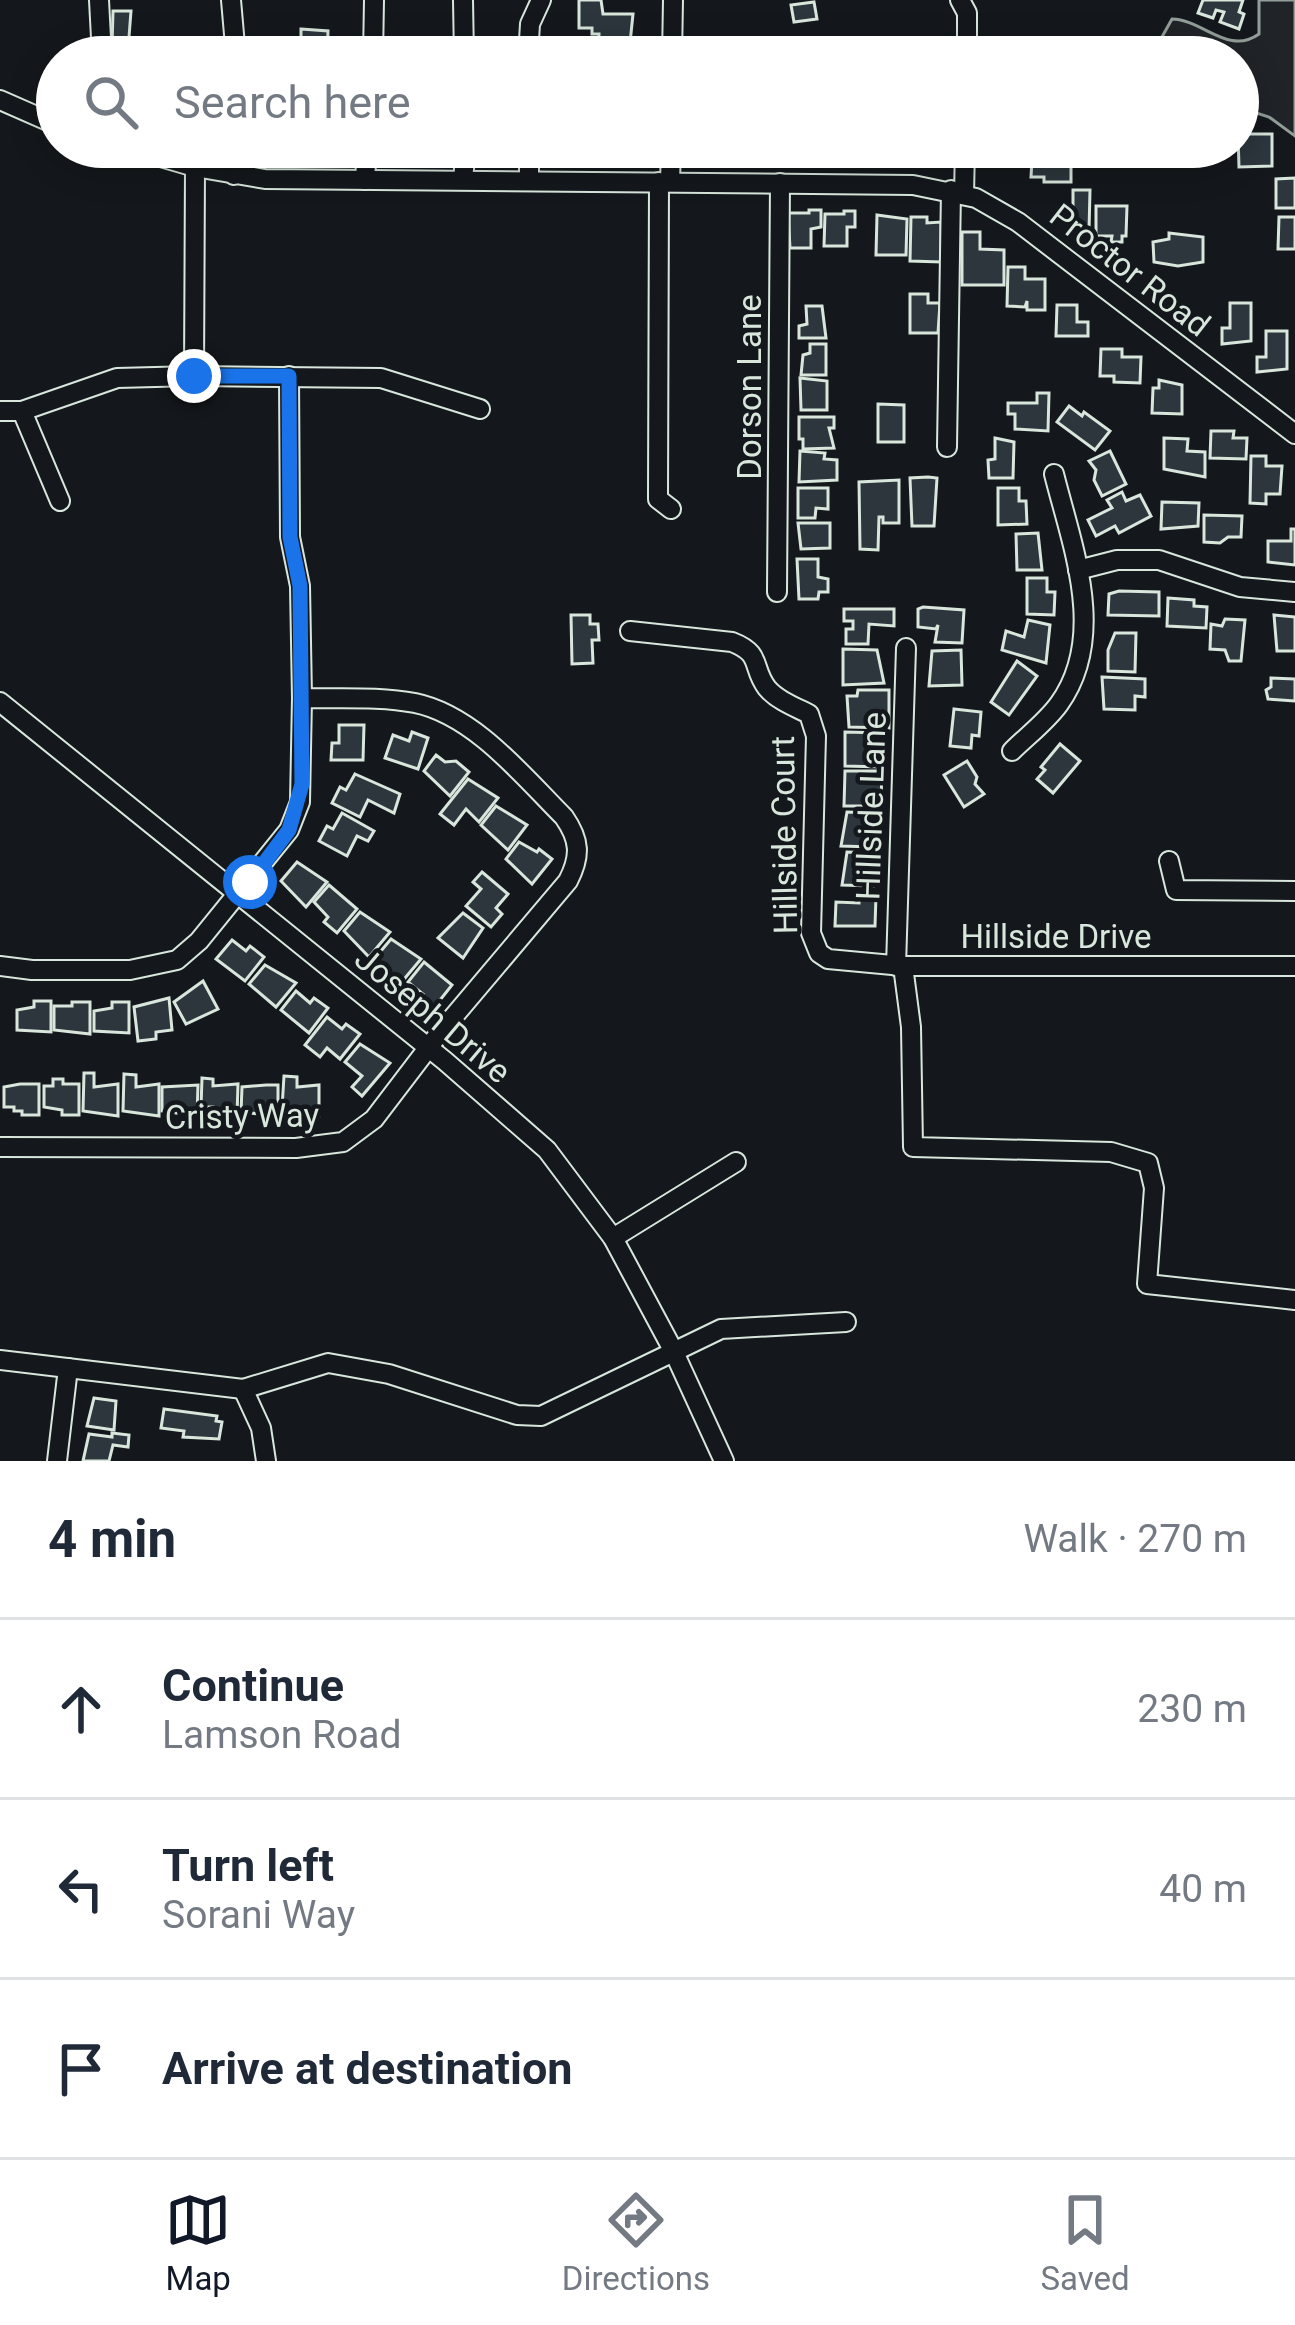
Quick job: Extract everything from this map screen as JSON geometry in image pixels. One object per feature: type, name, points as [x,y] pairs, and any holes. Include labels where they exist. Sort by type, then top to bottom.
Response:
[{"type":"street","points":[[99,0],[101,36]]},
{"type":"street","points":[[231,0],[234,36]]},
{"type":"street","points":[[373,36],[374,0]]},
{"type":"street","points":[[463,0],[464,36]]},
{"type":"street","points":[[529,36],[541,0]]},
{"type":"street","points":[[672,36],[673,0]]},
{"type":"street","points":[[960,0],[967,14],[967,36]]},
{"type":"street","points":[[0,100],[36,116]]},
{"type":"street","points":[[194,376],[195,168]]},
{"type":"street","name":"Proctor Road","points":[[200,168],[234,175],[365,180],[913,184],[958,192],[1018,222],[1295,434]]},
{"type":"street","points":[[234,175],[235,168]]},
{"type":"street","points":[[365,180],[366,168]]},
{"type":"street","points":[[463,180],[464,168]]},
{"type":"street","points":[[529,168],[529,180]]},
{"type":"street","points":[[667,168],[658,499],[671,509]]},
{"type":"street","points":[[947,447],[962,168]]},
{"type":"street","name":"Dorson Lane","points":[[777,592],[781,183]]},
{"type":"street","points":[[0,411],[22,411],[117,378],[194,376],[381,378],[480,410]]},
{"type":"street","points":[[0,966],[32,970],[159,967],[192,949],[271,856],[296,817],[302,784],[302,698],[300,586],[290,537],[289,376]]},
{"type":"street","points":[[22,411],[60,501]]},
{"type":"street","points":[[1012,752],[1058,706],[1073,676],[1084,625],[1078,570],[1054,474]]},
{"type":"street","points":[[1078,570],[1118,560],[1159,560],[1240,587],[1295,592]]},
{"type":"street","name":"Hillside Court","points":[[630,631],[732,642],[747,648],[767,689],[809,714],[816,736],[811,933],[819,953]]},
{"type":"street","name":"Hillside Lane","points":[[906,648],[900,966],[911,1028],[913,1147],[1111,1152],[1148,1163],[1154,1188],[1147,1284],[1295,1300]]},
{"type":"street","name":"Cristy Way","points":[[0,1147],[329,1146],[355,1135],[374,1120],[568,881],[577,863],[575,833],[473,730],[436,709],[394,701],[302,698]]},
{"type":"street","name":"Joseph Drive","points":[[0,702],[429,1048],[547,1150],[613,1238],[673,1350],[724,1461]]},
{"type":"street","points":[[1169,861],[1176,890],[1295,891]]},
{"type":"street","name":"Hillside Drive","points":[[819,953],[839,962],[900,966],[1295,966]]},
{"type":"street","points":[[613,1238],[736,1162]]},
{"type":"street","points":[[0,1360],[242,1389],[328,1364],[389,1375],[517,1415],[541,1416],[721,1328],[846,1322]]},
{"type":"street","points":[[57,1461],[68,1367]]},
{"type":"street","points":[[242,1389],[261,1428],[266,1461]]},
{"type":"shaded area","points":[[1259,0],[1295,0],[1295,136],[1259,114],[1259,36],[1255,36]]},
{"type":"shaded area","points":[[1172,19],[1219,36],[1162,36]]},
{"type":"building","points":[[579,0],[601,0],[603,14],[633,14],[631,36],[599,36],[592,34],[592,28],[579,28]]},
{"type":"building","points":[[1203,0],[1243,0],[1239,29],[1220,22],[1224,12],[1216,10],[1213,18],[1198,13]]},
{"type":"building","points":[[814,2],[817,19],[794,22],[791,5]]},
{"type":"building","points":[[113,11],[131,11],[129,36],[112,36]]},
{"type":"building","points":[[301,29],[328,31],[328,36],[301,36]]},
{"type":"building","points":[[1259,134],[1272,134],[1272,166],[1259,166]]},
{"type":"building","points":[[1032,168],[1071,168],[1071,182],[1031,177]]},
{"type":"building","points":[[1295,178],[1295,208],[1276,208],[1276,179]]},
{"type":"building","points":[[1073,190],[1090,190],[1089,231],[1073,231]]},
{"type":"building","points":[[1096,206],[1127,206],[1122,242],[1096,236]]},
{"type":"building","points":[[821,210],[821,227],[811,229],[811,248],[790,248],[788,213]]},
{"type":"building","points":[[855,211],[855,227],[847,227],[847,246],[824,246],[825,214]]},
{"type":"building","points":[[877,215],[907,219],[906,255],[876,255]]},
{"type":"building","points":[[911,217],[941,222],[941,262],[910,261]]},
{"type":"building","points":[[1279,217],[1295,217],[1295,249],[1278,249]]},
{"type":"building","points":[[962,232],[980,232],[980,249],[1004,250],[1004,285],[962,285]]},
{"type":"building","points":[[1169,233],[1203,237],[1203,262],[1178,266],[1154,262],[1153,242],[1169,239]]},
{"type":"building","points":[[1008,267],[1025,267],[1025,279],[1045,279],[1045,310],[1027,310],[1027,301],[1025,307],[1007,306]]},
{"type":"building","points":[[910,294],[928,294],[928,303],[940,303],[938,333],[910,333]]},
{"type":"building","points":[[1230,303],[1251,303],[1251,341],[1222,344],[1222,328],[1230,328]]},
{"type":"building","points":[[1057,305],[1077,305],[1077,322],[1088,322],[1088,336],[1056,336]]},
{"type":"building","points":[[806,306],[822,306],[826,338],[799,338],[799,326],[807,324]]},
{"type":"building","points":[[1266,331],[1287,331],[1287,369],[1257,372],[1257,357],[1266,357]]},
{"type":"building","points":[[810,344],[826,344],[826,375],[801,375],[803,355],[810,353]]},
{"type":"building","points":[[1101,349],[1122,349],[1122,357],[1141,357],[1140,383],[1100,376]]},
{"type":"building","points":[[800,378],[827,381],[827,410],[801,410]]},
{"type":"building","points":[[1159,380],[1182,385],[1182,414],[1152,413],[1153,388],[1159,388]]},
{"type":"building","points":[[1037,393],[1049,393],[1048,431],[1015,429],[1015,414],[1008,414],[1008,403],[1037,403]]},
{"type":"building","points":[[878,404],[904,405],[904,442],[878,442]]},
{"type":"building","points":[[1069,406],[1110,431],[1095,450],[1057,422]]},
{"type":"building","points":[[799,417],[834,417],[834,428],[829,428],[834,448],[803,449]]},
{"type":"building","points":[[1211,431],[1234,431],[1233,438],[1247,438],[1246,459],[1210,458]]},
{"type":"building","points":[[995,438],[1014,442],[1013,478],[989,478],[988,460],[995,459]]},
{"type":"building","points":[[1164,438],[1188,439],[1187,451],[1205,452],[1205,477],[1164,469]]},
{"type":"building","points":[[800,451],[825,453],[824,459],[837,460],[837,480],[799,482]]},
{"type":"building","points":[[1110,451],[1126,484],[1102,496],[1089,461]]},
{"type":"building","points":[[1251,456],[1266,456],[1266,466],[1282,466],[1280,494],[1266,494],[1266,504],[1250,503]]},
{"type":"building","points":[[910,478],[937,478],[934,526],[912,526]]},
{"type":"building","points":[[899,480],[899,523],[883,523],[879,517],[878,550],[860,549],[859,482]]},
{"type":"building","points":[[798,488],[828,488],[828,509],[816,508],[815,518],[798,518]]},
{"type":"building","points":[[998,488],[1019,488],[1019,501],[1026,501],[1027,524],[998,525]]},
{"type":"building","points":[[1122,492],[1126,501],[1140,495],[1151,516],[1119,533],[1115,526],[1096,536],[1088,520],[1112,508],[1107,500]]},
{"type":"building","points":[[1162,502],[1199,503],[1198,526],[1161,529]]},
{"type":"building","points":[[1204,515],[1242,516],[1241,537],[1204,542]]},
{"type":"building","points":[[798,523],[830,523],[830,548],[801,549]]},
{"type":"building","points":[[1291,529],[1295,529],[1295,565],[1268,562],[1268,541],[1291,541]]},
{"type":"building","points":[[1038,533],[1042,570],[1017,570],[1016,534]]},
{"type":"building","points":[[797,559],[818,559],[818,577],[828,579],[828,592],[819,592],[818,599],[799,599]]},
{"type":"building","points":[[1027,578],[1047,578],[1047,592],[1055,592],[1054,615],[1027,614]]},
{"type":"building","points":[[1159,592],[1159,616],[1108,615],[1109,594]]},
{"type":"building","points":[[1168,598],[1194,600],[1194,606],[1207,607],[1206,628],[1167,626]]},
{"type":"building","points":[[844,609],[894,609],[894,626],[869,624],[868,644],[846,644],[846,629],[853,629],[853,621],[844,621]]},
{"type":"building","points":[[918,609],[964,610],[962,643],[935,642],[938,625],[936,629],[918,627]]},
{"type":"building","points":[[571,615],[590,615],[590,624],[598,624],[599,640],[592,640],[593,663],[572,664]]},
{"type":"building","points":[[1274,615],[1295,617],[1295,651],[1277,651]]},
{"type":"building","points":[[1225,619],[1245,620],[1241,661],[1229,661],[1225,650],[1210,649],[1211,624],[1222,626]]},
{"type":"building","points":[[1028,620],[1050,625],[1046,663],[1002,650],[1006,631],[1024,637]]},
{"type":"building","points":[[1115,633],[1136,633],[1135,672],[1108,671],[1108,650]]},
{"type":"building","points":[[843,649],[877,650],[884,683],[843,685]]},
{"type":"building","points":[[961,650],[962,685],[929,686],[932,651]]},
{"type":"building","points":[[1017,661],[1037,676],[1009,715],[991,702]]},
{"type":"building","points":[[1102,677],[1145,679],[1145,697],[1135,696],[1135,710],[1104,709]]},
{"type":"building","points":[[1271,678],[1295,679],[1295,701],[1268,699]]},
{"type":"building","points":[[858,690],[889,690],[889,728],[849,727],[847,696],[857,696]]},
{"type":"building","points":[[954,709],[981,712],[979,736],[972,735],[971,748],[950,746]]},
{"type":"building","points":[[339,725],[364,725],[363,760],[331,760],[332,743],[339,743]]},
{"type":"building","points":[[412,732],[428,738],[418,769],[385,758],[393,735],[409,741]]},
{"type":"building","points":[[845,732],[883,733],[882,767],[845,766]]},
{"type":"building","points":[[1060,744],[1080,761],[1053,793],[1037,779]]},
{"type":"building","points":[[436,755],[445,762],[456,761],[469,772],[450,796],[424,771]]},
{"type":"building","points":[[967,761],[984,794],[964,807],[944,775]]},
{"type":"building","points":[[845,771],[882,771],[881,799],[874,798],[874,806],[844,806]]},
{"type":"building","points":[[355,774],[400,794],[394,813],[368,800],[360,817],[332,803],[340,787],[346,790]]},
{"type":"building","points":[[468,779],[498,798],[479,822],[466,809],[454,825],[440,814]]},
{"type":"building","points":[[496,806],[527,825],[508,850],[481,825]]},
{"type":"building","points":[[847,812],[875,813],[874,847],[841,846]]},
{"type":"building","points":[[342,813],[374,831],[368,841],[357,836],[347,856],[319,841]]},
{"type":"building","points":[[519,842],[552,859],[532,884],[506,859]]},
{"type":"building","points":[[847,852],[874,853],[873,886],[842,885]]},
{"type":"building","points":[[297,862],[327,882],[306,907],[281,881]]},
{"type":"building","points":[[482,872],[508,894],[496,908],[502,914],[491,927],[466,906],[481,889],[473,882]]},
{"type":"building","points":[[329,885],[357,909],[337,933],[324,922],[328,917],[314,902]]},
{"type":"building","points":[[859,895],[876,896],[875,926],[835,926],[836,902],[859,903]]},
{"type":"building","points":[[360,912],[390,932],[369,957],[344,931]]},
{"type":"building","points":[[463,913],[483,928],[463,958],[438,938]]},
{"type":"building","points":[[391,939],[421,959],[400,984],[375,958]]},
{"type":"building","points":[[232,940],[264,957],[245,981],[216,959]]},
{"type":"building","points":[[424,962],[452,985],[433,1009],[408,982]]},
{"type":"building","points":[[265,965],[296,983],[276,1007],[249,984]]},
{"type":"building","points":[[203,981],[218,1009],[186,1024],[174,1002]]},
{"type":"building","points":[[296,991],[310,1003],[314,998],[328,1008],[309,1033],[281,1010]]},
{"type":"building","points":[[169,998],[172,1030],[156,1032],[156,1039],[138,1041],[134,1007]]},
{"type":"building","points":[[34,1001],[51,1001],[51,1032],[17,1030],[17,1010],[34,1007]]},
{"type":"building","points":[[72,1002],[90,1002],[90,1034],[54,1030],[54,1006],[72,1006]]},
{"type":"building","points":[[112,1002],[129,1002],[129,1033],[94,1031],[94,1011],[112,1008]]},
{"type":"building","points":[[327,1017],[342,1029],[346,1024],[360,1034],[340,1059],[327,1048],[320,1057],[305,1045]]},
{"type":"building","points":[[360,1044],[390,1063],[362,1096],[352,1087],[362,1076],[345,1062]]},
{"type":"building","points":[[84,1073],[94,1073],[94,1087],[118,1084],[118,1116],[83,1111]]},
{"type":"building","points":[[124,1074],[136,1075],[136,1087],[159,1084],[159,1116],[123,1111]]},
{"type":"building","points":[[284,1076],[297,1077],[297,1087],[319,1085],[319,1116],[301,1116],[293,1108],[282,1108]]},
{"type":"building","points":[[202,1078],[213,1079],[213,1086],[238,1084],[237,1116],[201,1107]]},
{"type":"building","points":[[53,1079],[79,1084],[79,1115],[62,1115],[62,1110],[44,1107],[44,1086],[53,1086]]},
{"type":"building","points":[[39,1084],[39,1115],[22,1115],[14,1107],[4,1107],[4,1087]]},
{"type":"building","points":[[198,1085],[197,1116],[162,1111],[162,1087]]},
{"type":"building","points":[[278,1085],[278,1116],[241,1112],[242,1087]]},
{"type":"building","points":[[94,1398],[116,1401],[114,1430],[87,1426]]},
{"type":"building","points":[[164,1409],[217,1416],[216,1421],[222,1422],[219,1439],[183,1437],[184,1431],[161,1428]]},
{"type":"building","points":[[112,1433],[129,1435],[128,1447],[113,1445],[109,1461],[83,1461],[89,1434],[112,1437]]},
{"type":"route","points":[[194,376],[289,376],[290,537],[300,586],[302,784],[296,817],[250,882]]}]
